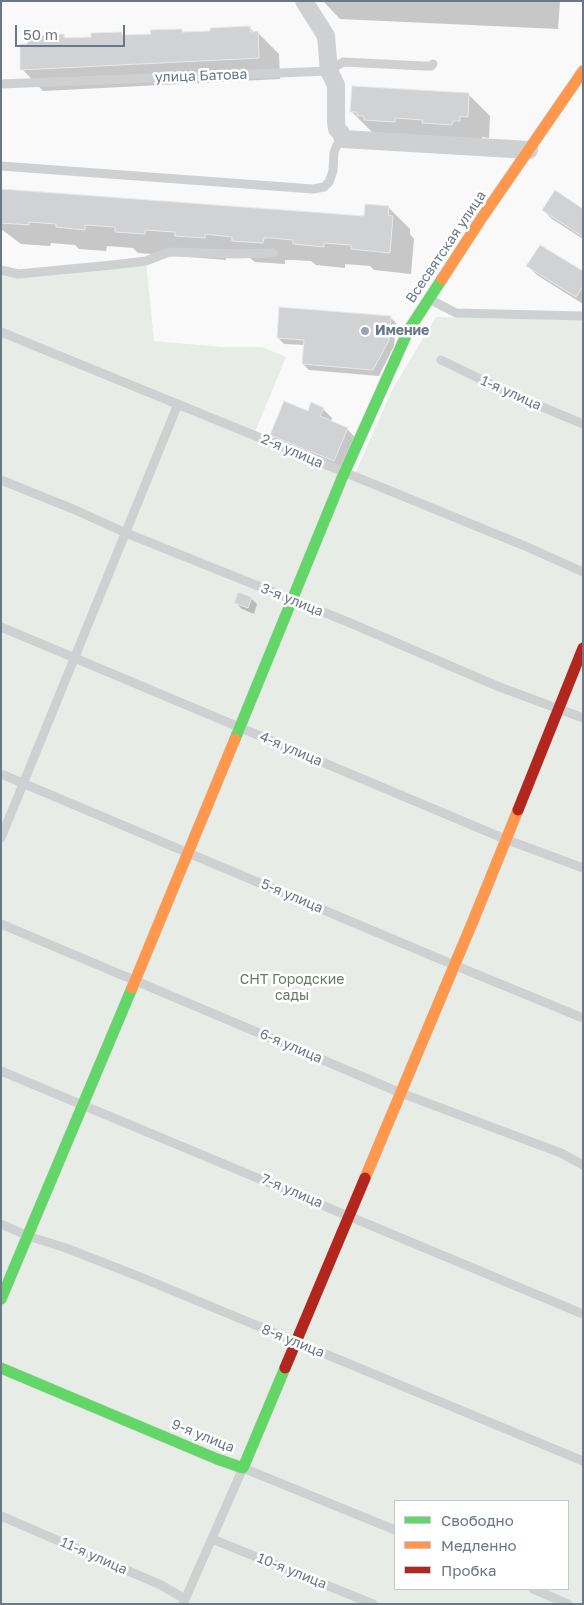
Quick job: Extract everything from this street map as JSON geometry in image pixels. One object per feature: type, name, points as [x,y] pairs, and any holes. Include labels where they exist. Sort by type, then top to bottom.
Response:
[{"type":"street","points":[[304,1],[326,36],[330,71],[336,85],[336,121],[343,139],[529,150]]},
{"type":"street","name":"Всесвятская улица","points":[[1,1299],[136,980],[343,476],[408,331],[583,70]]},
{"type":"street","points":[[243,1468],[401,1093],[583,648]]},
{"type":"street","name":"9-я улица","points":[[1,1368],[217,1459],[243,1468]]},
{"type":"lane","name":"улица Батова","points":[[1,84],[330,71],[343,62],[424,66],[431,66],[433,64]]},
{"type":"lane","points":[[1,166],[313,189],[324,187],[329,182],[333,171],[334,152],[337,145],[343,139]]},
{"type":"lane","points":[[1,270],[18,274],[112,265],[146,261],[169,252],[273,253]]},
{"type":"lane","points":[[429,299],[456,313],[583,316]]},
{"type":"lane","name":"2-я улица","points":[[1,332],[178,404],[343,476],[525,546],[583,572]]},
{"type":"lane","name":"1-я улица","points":[[441,360],[509,393],[583,424]]},
{"type":"lane","points":[[1,838],[178,404]]},
{"type":"lane","name":"3-я улица","points":[[1,480],[73,508],[126,533],[293,600],[497,686],[583,718]]},
{"type":"lane","name":"4-я улица","points":[[1,627],[505,839],[583,868]]},
{"type":"lane","name":"5-я улица","points":[[1,774],[583,1018]]},
{"type":"lane","name":"6-я улица","points":[[1,924],[401,1093],[561,1153],[583,1165]]},
{"type":"lane","name":"7-я улица","points":[[1,1070],[583,1314]]},
{"type":"lane","name":"8-я улица","points":[[1,1224],[28,1236],[66,1248],[140,1277],[583,1461]]},
{"type":"lane","points":[[184,1601],[243,1468]]},
{"type":"lane","name":"9-я улица","points":[[243,1468],[394,1530]]},
{"type":"lane","name":"11-я улица","points":[[1,1516],[161,1585],[184,1601]]},
{"type":"lane","name":"10-я улица","points":[[212,1539],[373,1604]]},
{"type":"lane","points":[[535,1590],[568,1604]]},
{"type":"green space","name":"СНТ Городские сады","points":[[146,261],[154,341],[222,347],[262,347],[286,357],[255,432],[354,476],[392,390],[436,317],[583,320],[583,1604],[1,1604],[1,270],[18,274]]},
{"type":"building","points":[[250,26],[251,32],[258,31],[259,58],[20,70],[20,44],[27,44],[27,40],[34,40],[34,36],[64,34],[64,38],[91,37],[91,33],[122,32],[122,35],[151,34],[150,30],[182,29],[182,32],[210,31],[210,28]]},
{"type":"building","points":[[352,86],[469,93],[468,117],[460,116],[460,121],[453,121],[452,125],[422,123],[423,120],[395,118],[395,122],[364,120],[364,116],[357,116],[357,112],[350,112]]},
{"type":"building","points":[[1,189],[364,216],[365,204],[389,206],[388,215],[393,216],[390,253],[351,249],[351,245],[324,243],[324,247],[293,244],[293,240],[271,238],[264,238],[263,243],[232,241],[232,237],[205,234],[205,238],[175,236],[175,232],[145,230],[145,234],[115,232],[115,227],[85,225],[85,230],[56,227],[56,224],[29,222],[29,225],[1,223]]},
{"type":"building","points":[[555,190],[583,209],[583,237],[542,210]]},
{"type":"building","points":[[540,245],[583,271],[583,286],[576,297],[526,266]]},
{"type":"building","points":[[279,307],[391,316],[389,340],[373,370],[302,364],[304,340],[277,338]]},
{"type":"building","points":[[284,401],[308,411],[311,402],[324,408],[320,416],[348,428],[334,461],[270,435]]},
{"type":"building","points":[[238,592],[252,597],[248,608],[234,603]]},
{"type":"traffic: fast","points":[[235,739],[342,478],[408,331],[442,279]]},
{"type":"traffic: fast","points":[[1,1299],[132,988]]},
{"type":"traffic: fast","points":[[1,1368],[217,1459],[243,1468],[285,1368]]},
{"type":"traffic: slow","points":[[442,279],[583,71]]},
{"type":"traffic: slow","points":[[132,988],[235,739]]},
{"type":"traffic: slow","points":[[365,1178],[518,810]]},
{"type":"traffic: jam","points":[[518,810],[583,648]]},
{"type":"traffic: jam","points":[[285,1368],[365,1178]]},
{"type":"place","name":"Имение","points":[[365,331]]}]
